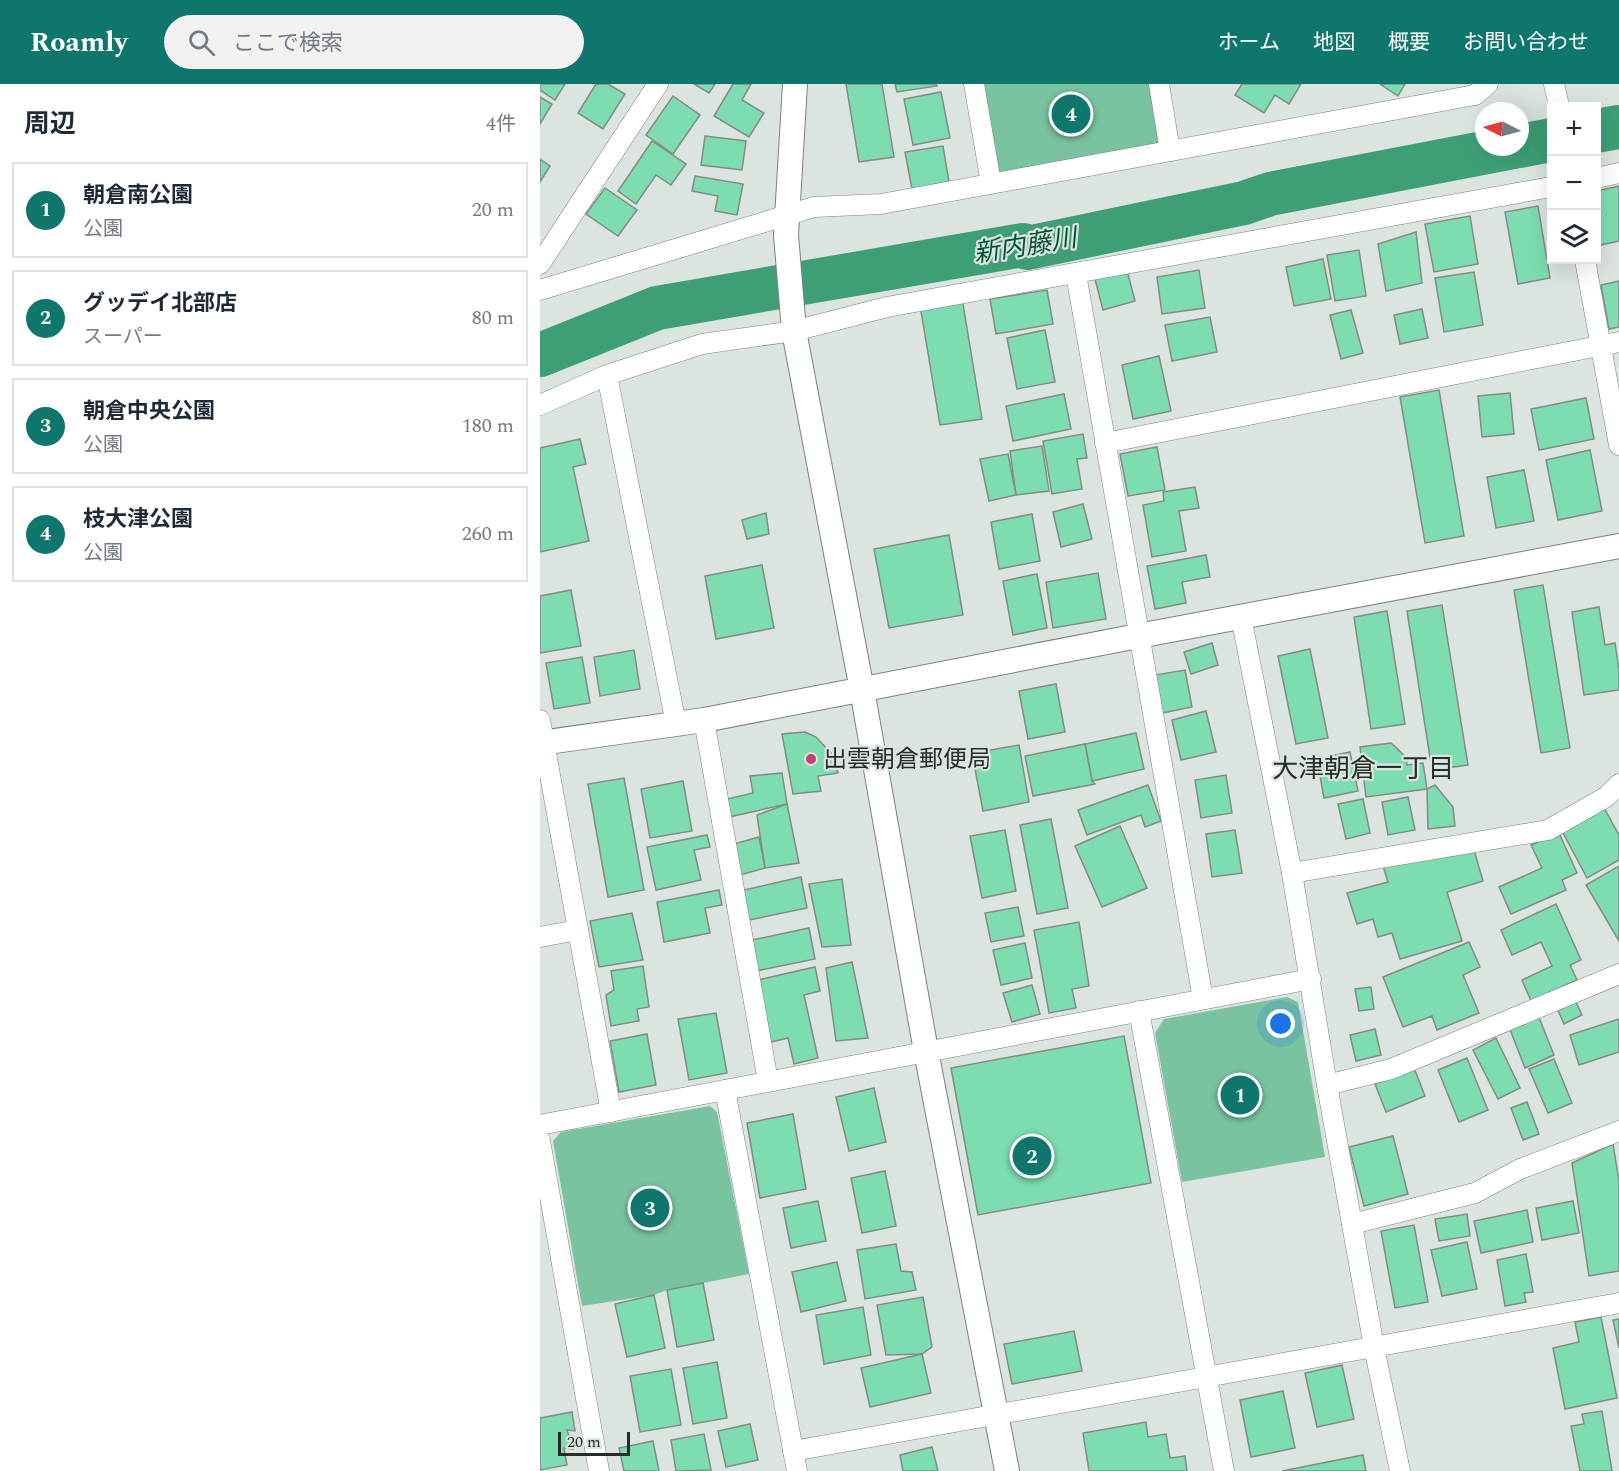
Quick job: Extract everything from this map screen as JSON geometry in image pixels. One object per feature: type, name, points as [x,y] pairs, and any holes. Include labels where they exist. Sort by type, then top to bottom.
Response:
[{"type":"street","points":[[540,264],[658,84]]},
{"type":"street","points":[[795,84],[786,225],[794,322],[926,1050],[1007,1471]]},
{"type":"street","points":[[974,84],[991,183]]},
{"type":"street","points":[[1159,84],[1170,151]]},
{"type":"street","points":[[540,290],[786,225],[814,207],[881,204],[1475,94],[1488,84]]},
{"type":"street","points":[[1601,177],[1619,172]]},
{"type":"street","points":[[540,405],[607,375],[702,344],[794,322],[1076,274],[1547,188]]},
{"type":"street","points":[[1586,264],[1610,344],[1619,445]]},
{"type":"street","points":[[1076,274],[1203,999]]},
{"type":"street","points":[[1105,443],[1610,344]]},
{"type":"street","points":[[607,375],[676,724]]},
{"type":"street","points":[[611,1112],[542,735],[704,720],[1619,546]]},
{"type":"street","points":[[1241,617],[1292,873],[1374,1347],[1400,1471]]},
{"type":"street","points":[[704,720],[768,1081]]},
{"type":"street","points":[[1292,873],[1548,830],[1606,797],[1619,784]]},
{"type":"street","points":[[540,937],[578,930]]},
{"type":"street","points":[[1327,1085],[1391,1069],[1619,974]]},
{"type":"street","points":[[540,1125],[926,1050],[1311,979]]},
{"type":"street","points":[[1138,1011],[1224,1471]]},
{"type":"street","points":[[725,1090],[797,1471]]},
{"type":"street","points":[[1352,1224],[1475,1193],[1520,1169],[1619,1131]]},
{"type":"street","points":[[540,1141],[599,1471]]},
{"type":"street","points":[[793,1451],[1619,1303]]},
{"type":"green space","points":[[980,84],[1152,84],[1162,144],[997,176]]},
{"type":"green space","points":[[1287,997],[1298,1002],[1325,1157],[1182,1182],[1155,1033],[1164,1019]]},
{"type":"green space","points":[[710,1106],[717,1112],[749,1274],[667,1290],[654,1295],[582,1306],[553,1141],[561,1132]]},
{"type":"building","points":[[540,84],[565,84],[555,100],[540,90]]},
{"type":"building","points":[[596,84],[608,84],[625,94],[603,129],[578,113]]},
{"type":"building","points":[[694,84],[715,84],[709,93]]},
{"type":"building","points":[[733,84],[751,84],[742,100],[764,113],[749,137],[714,116]]},
{"type":"building","points":[[846,84],[882,84],[894,157],[859,162]]},
{"type":"building","points":[[895,84],[936,84],[937,86],[897,92]]},
{"type":"building","points":[[1242,84],[1301,84],[1289,104],[1275,95],[1264,113],[1235,95]]},
{"type":"building","points":[[1380,84],[1405,84],[1398,96]]},
{"type":"building","points":[[941,92],[950,138],[913,145],[904,99]]},
{"type":"building","points":[[673,96],[700,115],[673,154],[646,135]]},
{"type":"building","points":[[540,97],[552,104],[540,124]]},
{"type":"building","points":[[705,136],[746,141],[742,170],[701,165]]},
{"type":"building","points":[[652,141],[686,164],[671,185],[656,175],[636,204],[618,191]]},
{"type":"building","points":[[943,146],[949,182],[912,189],[905,152]]},
{"type":"building","points":[[540,159],[550,166],[540,182]]},
{"type":"building","points":[[695,176],[743,184],[737,215],[715,211],[718,196],[692,191]]},
{"type":"building","points":[[1619,186],[1619,241],[1601,245],[1601,210],[1601,190]]},
{"type":"building","points":[[605,188],[637,210],[618,236],[586,214]]},
{"type":"building","points":[[1538,206],[1550,278],[1518,284],[1505,212]]},
{"type":"building","points":[[1470,216],[1478,264],[1434,272],[1425,224]]},
{"type":"building","points":[[1416,232],[1422,283],[1386,291],[1378,244]]},
{"type":"building","points":[[1359,250],[1366,296],[1335,301],[1327,255]]},
{"type":"building","points":[[1323,259],[1331,299],[1294,306],[1286,267]]},
{"type":"building","points":[[1127,270],[1135,301],[1103,310],[1095,279]]},
{"type":"building","points":[[1199,270],[1205,308],[1162,314],[1157,277]]},
{"type":"building","points":[[1474,272],[1483,325],[1444,332],[1435,278]]},
{"type":"building","points":[[1619,281],[1619,327],[1609,329],[1601,285]]},
{"type":"building","points":[[1047,290],[1053,324],[996,334],[990,299]]},
{"type":"building","points":[[962,298],[982,419],[940,425],[920,305]]},
{"type":"building","points":[[1422,309],[1428,338],[1400,344],[1394,315]]},
{"type":"building","points":[[1351,310],[1363,353],[1341,359],[1330,315]]},
{"type":"building","points":[[1210,317],[1217,352],[1172,361],[1165,325]]},
{"type":"building","points":[[1045,330],[1055,382],[1017,389],[1007,338]]},
{"type":"building","points":[[1159,356],[1171,411],[1133,419],[1122,365]]},
{"type":"building","points":[[1439,390],[1464,536],[1425,543],[1400,397]]},
{"type":"building","points":[[1510,393],[1514,434],[1482,437],[1478,396]]},
{"type":"building","points":[[1064,394],[1071,429],[1013,441],[1006,406]]},
{"type":"building","points":[[1586,398],[1594,439],[1539,450],[1531,409]]},
{"type":"building","points":[[1083,434],[1087,458],[1077,459],[1082,489],[1052,494],[1043,441]]},
{"type":"building","points":[[580,439],[586,464],[573,467],[589,541],[540,552],[540,448]]},
{"type":"building","points":[[1042,446],[1049,491],[1016,495],[1010,451]]},
{"type":"building","points":[[1157,447],[1165,490],[1128,496],[1120,454]]},
{"type":"building","points":[[1590,450],[1602,511],[1558,520],[1546,460]]},
{"type":"building","points":[[1008,454],[1016,495],[989,501],[980,459]]},
{"type":"building","points":[[1524,470],[1534,521],[1496,528],[1487,477]]},
{"type":"building","points":[[1195,487],[1199,508],[1179,511],[1186,551],[1152,557],[1143,505],[1164,501],[1163,492]]},
{"type":"building","points":[[1083,504],[1092,539],[1061,547],[1053,512]]},
{"type":"building","points":[[766,513],[769,534],[747,539],[742,520]]},
{"type":"building","points":[[1032,514],[1040,561],[999,569],[991,522]]},
{"type":"building","points":[[949,535],[963,615],[889,628],[874,549]]},
{"type":"building","points":[[1206,555],[1210,577],[1182,582],[1186,603],[1155,609],[1147,566]]},
{"type":"building","points":[[762,565],[774,628],[716,639],[705,576]]},
{"type":"building","points":[[1098,573],[1106,619],[1053,628],[1046,582]]},
{"type":"building","points":[[1037,574],[1047,628],[1013,635],[1003,581]]},
{"type":"building","points":[[1543,585],[1570,748],[1541,753],[1514,590]]},
{"type":"building","points":[[571,590],[581,646],[540,653],[540,596]]},
{"type":"building","points":[[1442,605],[1468,765],[1432,770],[1407,611]]},
{"type":"building","points":[[1599,607],[1605,645],[1615,643],[1619,690],[1584,695],[1572,612]]},
{"type":"building","points":[[1387,611],[1405,724],[1371,729],[1354,617]]},
{"type":"building","points":[[1212,643],[1218,665],[1191,674],[1184,652]]},
{"type":"building","points":[[1310,649],[1328,738],[1296,744],[1278,656]]},
{"type":"building","points":[[634,650],[640,689],[600,696],[594,657]]},
{"type":"building","points":[[582,657],[590,703],[554,709],[546,663]]},
{"type":"building","points":[[1185,670],[1192,707],[1162,713],[1155,675]]},
{"type":"building","points":[[1056,684],[1065,732],[1028,739],[1019,691]]},
{"type":"building","points":[[1206,711],[1216,752],[1181,760],[1172,720]]},
{"type":"building","points":[[805,732],[816,737],[832,754],[838,773],[818,776],[821,791],[793,794],[782,734]]},
{"type":"building","points":[[1136,733],[1144,769],[1092,781],[1085,744]]},
{"type":"building","points":[[1391,743],[1406,757],[1407,765],[1423,763],[1427,789],[1366,797],[1360,747]]},
{"type":"building","points":[[1085,744],[1092,781],[1095,784],[1033,796],[1025,756]]},
{"type":"building","points":[[1019,745],[1029,802],[983,811],[972,753]]},
{"type":"building","points":[[1350,752],[1358,791],[1324,798],[1317,759]]},
{"type":"building","points":[[782,773],[787,804],[729,817],[727,799],[753,793],[750,776]]},
{"type":"building","points":[[1226,775],[1232,813],[1201,818],[1195,780]]},
{"type":"building","points":[[624,778],[644,890],[608,897],[588,784]]},
{"type":"building","points":[[683,781],[692,831],[650,838],[641,789]]},
{"type":"building","points":[[1148,785],[1161,821],[1145,827],[1141,815],[1087,835],[1078,810]]},
{"type":"building","points":[[1435,785],[1453,807],[1455,826],[1428,829],[1427,789]]},
{"type":"building","points":[[1408,797],[1415,830],[1388,835],[1382,802]]},
{"type":"building","points":[[1363,799],[1370,833],[1346,839],[1338,804]]},
{"type":"building","points":[[787,804],[799,863],[765,868],[757,815]]},
{"type":"building","points":[[1603,806],[1619,835],[1619,860],[1587,878],[1561,829]]},
{"type":"building","points":[[1051,819],[1068,908],[1037,914],[1020,825]]},
{"type":"building","points":[[1120,826],[1147,888],[1102,907],[1075,846]]},
{"type":"building","points":[[1005,830],[1016,891],[982,898],[970,836]]},
{"type":"building","points":[[1235,830],[1242,873],[1212,877],[1206,834]]},
{"type":"building","points":[[1559,833],[1577,873],[1562,880],[1566,890],[1511,914],[1499,887],[1542,868],[1531,845]]},
{"type":"building","points":[[707,835],[710,847],[694,850],[701,880],[656,890],[647,847]]},
{"type":"building","points":[[759,837],[765,868],[740,875],[734,844]]},
{"type":"building","points":[[1471,840],[1483,881],[1447,892],[1462,941],[1400,959],[1392,933],[1378,937],[1373,919],[1357,924],[1347,893],[1388,882],[1383,866]]},
{"type":"building","points":[[1619,866],[1619,941],[1586,885]]},
{"type":"building","points":[[801,877],[807,908],[749,920],[744,890]]},
{"type":"building","points":[[842,879],[851,945],[822,947],[809,884]]},
{"type":"building","points":[[719,890],[722,905],[705,908],[710,933],[664,942],[657,902]]},
{"type":"building","points":[[1556,904],[1581,960],[1570,965],[1577,980],[1531,1001],[1522,980],[1552,966],[1541,942],[1512,955],[1501,930]]},
{"type":"building","points":[[1018,907],[1024,936],[991,942],[985,913]]},
{"type":"building","points":[[632,913],[643,960],[599,967],[590,921]]},
{"type":"building","points":[[1079,922],[1089,986],[1072,989],[1076,1008],[1049,1013],[1034,930]]},
{"type":"building","points":[[809,928],[815,959],[756,971],[752,940]]},
{"type":"building","points":[[1469,942],[1480,967],[1463,975],[1479,1013],[1437,1030],[1432,1016],[1403,1027],[1383,977]]},
{"type":"building","points":[[1025,943],[1032,978],[1001,985],[993,950]]},
{"type":"building","points":[[852,962],[868,1038],[836,1041],[826,968]]},
{"type":"building","points":[[643,966],[649,1007],[637,1009],[639,1021],[611,1026],[606,995],[614,990],[611,971]]},
{"type":"building","points":[[815,967],[820,991],[804,995],[818,1058],[794,1064],[788,1038],[771,1042],[758,980]]},
{"type":"building","points":[[1032,985],[1040,1014],[1012,1022],[1003,993]]},
{"type":"building","points":[[1371,987],[1374,1009],[1359,1011],[1355,989]]},
{"type":"building","points":[[1575,1000],[1582,1015],[1564,1024],[1557,1008]]},
{"type":"building","points":[[716,1013],[727,1073],[689,1080],[678,1019]]},
{"type":"building","points":[[1538,1015],[1554,1055],[1525,1068],[1509,1027]]},
{"type":"building","points":[[1619,1019],[1619,1052],[1579,1065],[1570,1035]]},
{"type":"building","points":[[1375,1029],[1381,1055],[1356,1061],[1350,1035]]},
{"type":"building","points":[[647,1034],[656,1085],[619,1092],[610,1041]]},
{"type":"building","points":[[1124,1036],[1151,1183],[978,1215],[951,1068]]},
{"type":"building","points":[[1496,1038],[1520,1088],[1498,1099],[1473,1050]]},
{"type":"building","points":[[1467,1058],[1488,1110],[1459,1122],[1438,1070]]},
{"type":"building","points":[[1554,1059],[1572,1103],[1548,1113],[1529,1069]]},
{"type":"building","points":[[1414,1068],[1425,1096],[1386,1112],[1375,1084]]},
{"type":"building","points":[[874,1088],[886,1142],[849,1151],[836,1097]]},
{"type":"building","points":[[1527,1102],[1539,1134],[1523,1140],[1511,1108]]},
{"type":"building","points":[[793,1114],[806,1189],[760,1198],[747,1123]]},
{"type":"building","points":[[1393,1136],[1408,1194],[1364,1206],[1349,1147]]},
{"type":"building","points":[[1613,1144],[1619,1181],[1619,1271],[1589,1276],[1572,1163]]},
{"type":"building","points":[[885,1171],[896,1226],[862,1233],[851,1178]]},
{"type":"building","points":[[818,1201],[826,1241],[791,1248],[783,1208]]},
{"type":"building","points":[[1573,1201],[1579,1233],[1542,1240],[1536,1208]]},
{"type":"building","points":[[1527,1210],[1533,1242],[1481,1253],[1474,1221]]},
{"type":"building","points":[[1467,1214],[1470,1236],[1439,1241],[1435,1219]]},
{"type":"building","points":[[1414,1225],[1428,1302],[1395,1308],[1381,1231]]},
{"type":"building","points":[[1467,1242],[1477,1289],[1442,1296],[1431,1250]]},
{"type":"building","points":[[896,1244],[901,1271],[912,1272],[916,1290],[865,1299],[857,1250]]},
{"type":"building","points":[[1526,1254],[1533,1292],[1524,1293],[1526,1302],[1505,1306],[1497,1260]]},
{"type":"building","points":[[837,1262],[846,1301],[801,1312],[792,1272]]},
{"type":"building","points":[[703,1283],[714,1340],[677,1347],[667,1290]]},
{"type":"building","points":[[654,1295],[665,1348],[627,1357],[615,1304]]},
{"type":"building","points":[[923,1297],[932,1347],[922,1354],[886,1355],[877,1305]]},
{"type":"building","points":[[863,1307],[871,1355],[824,1364],[816,1315]]},
{"type":"building","points":[[1601,1317],[1617,1398],[1565,1409],[1553,1348],[1579,1342],[1575,1322]]},
{"type":"building","points":[[1619,1319],[1619,1348],[1613,1320]]},
{"type":"building","points":[[1074,1331],[1082,1371],[1012,1384],[1004,1344]]},
{"type":"building","points":[[922,1354],[931,1393],[870,1407],[861,1368]]},
{"type":"building","points":[[717,1362],[727,1418],[693,1424],[683,1368]]},
{"type":"building","points":[[1342,1365],[1354,1419],[1317,1427],[1305,1373]]},
{"type":"building","points":[[671,1369],[681,1425],[640,1432],[630,1376]]},
{"type":"building","points":[[1283,1391],[1295,1448],[1251,1457],[1240,1400]]},
{"type":"building","points":[[1602,1411],[1612,1471],[1580,1471],[1571,1426],[1584,1424],[1582,1414]]},
{"type":"building","points":[[572,1412],[575,1431],[567,1430],[573,1449],[564,1448],[567,1465],[540,1470],[540,1418]]},
{"type":"building","points":[[1146,1422],[1148,1437],[1166,1434],[1170,1458],[1185,1456],[1187,1471],[1089,1471],[1083,1433]]},
{"type":"building","points":[[750,1424],[758,1460],[726,1467],[718,1431]]},
{"type":"building","points":[[704,1434],[711,1470],[676,1471],[671,1440]]},
{"type":"building","points":[[653,1441],[659,1471],[624,1471],[619,1448]]},
{"type":"building","points":[[932,1447],[938,1471],[903,1471],[900,1455]]},
{"type":"building","points":[[1363,1455],[1366,1471],[1282,1471]]},
{"type":"waterway","name":"新内藤川","points":[[1601,130],[1619,127]]},
{"type":"waterway","name":"新内藤川","points":[[1529,144],[1547,141]]},
{"type":"waterway","name":"新内藤川","points":[[540,355],[657,308],[1023,245],[1027,248],[1244,203],[1270,194],[1475,155]]},
{"type":"place","name":"枝大津公園","points":[[1071,114]]},
{"type":"place","name":"出雲朝倉郵便局","points":[[811,759]]},
{"type":"place","name":"朝倉南公園","points":[[1240,1095]]},
{"type":"place","name":"グッデイ北部店","points":[[1032,1156]]},
{"type":"place","name":"朝倉中央公園","points":[[650,1208]]},
{"type":"district","name":"大津朝倉一丁目","points":[[1363,768]]}]
